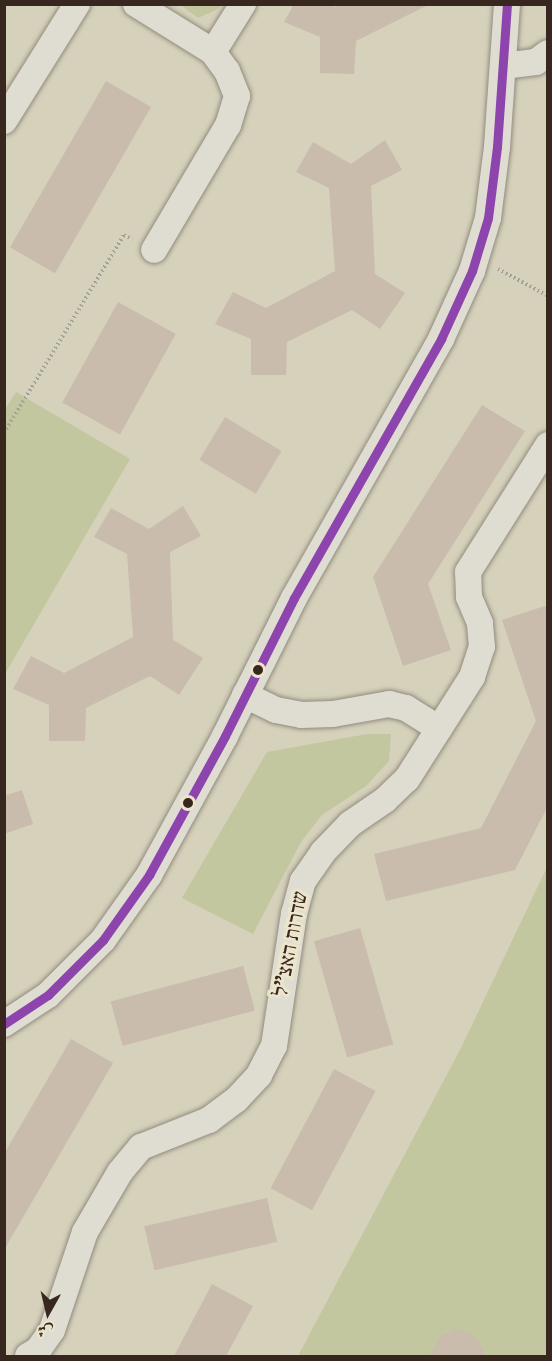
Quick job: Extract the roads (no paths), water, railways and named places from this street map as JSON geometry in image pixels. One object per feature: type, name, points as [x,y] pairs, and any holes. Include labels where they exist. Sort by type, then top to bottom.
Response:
[{"type":"street","points":[[4,122],[77,4]]},
{"type":"street","points":[[136,4],[213,52],[227,71],[237,96],[228,125],[154,250]]},
{"type":"street","points":[[213,52],[243,4]]},
{"type":"street","points":[[4,1024],[48,996],[104,940],[149,875],[294,598],[441,339],[476,257],[488,218],[497,147],[507,4]]},
{"type":"street","points":[[503,66],[536,62],[548,53]]},
{"type":"street","name":"שדרות האצ\"ל","points":[[28,1356],[38,1350],[52,1330],[85,1233],[120,1172],[141,1147],[209,1120],[236,1100],[259,1075],[274,1046],[294,914],[303,880],[323,852],[350,824],[385,800],[407,779],[472,677],[482,647],[480,623],[469,597],[468,572],[548,445]]},
{"type":"street","points":[[245,695],[276,710],[301,715],[333,714],[389,704],[406,708],[439,729]]}]
